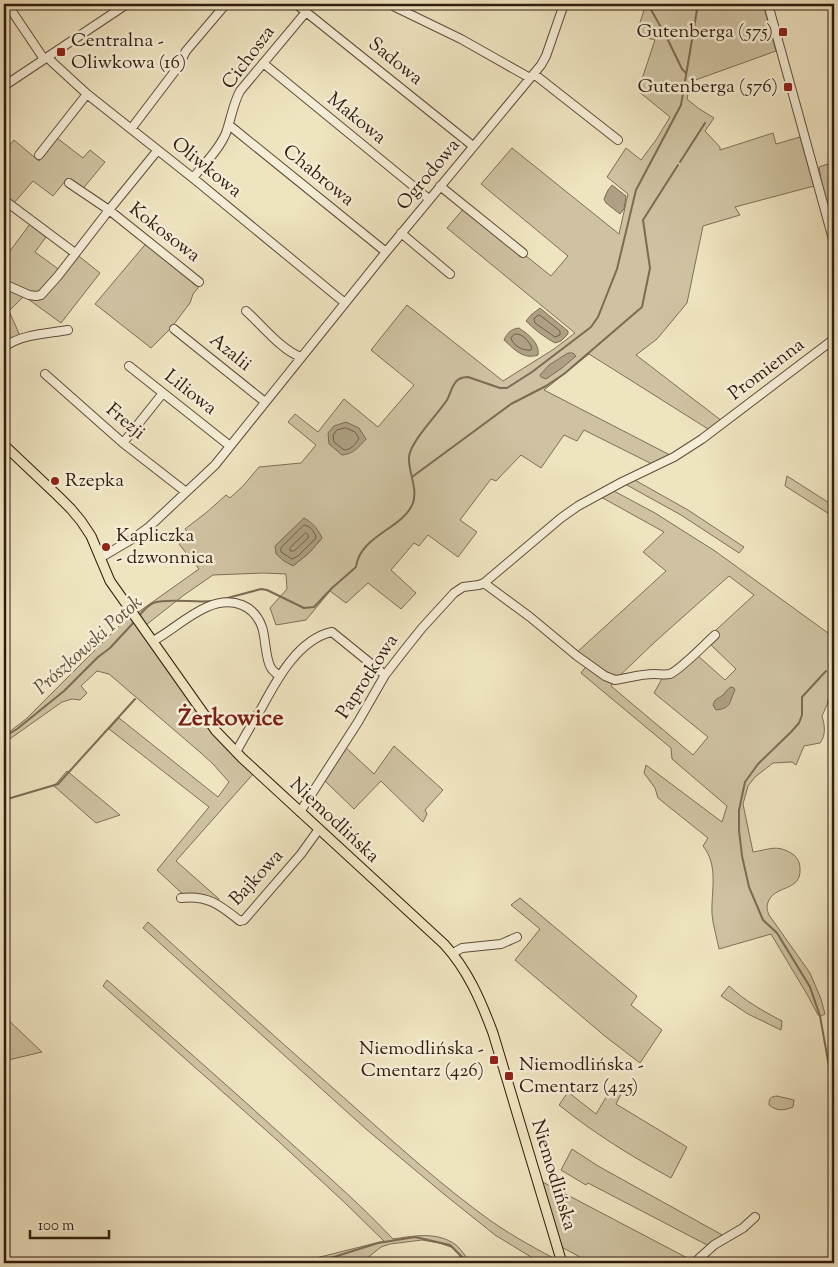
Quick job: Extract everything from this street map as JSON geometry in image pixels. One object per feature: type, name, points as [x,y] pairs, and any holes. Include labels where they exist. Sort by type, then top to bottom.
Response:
[{"type":"main road","name":"Niemodlińska","points":[[4,445],[71,509],[88,531],[110,581],[216,731],[300,812],[453,953],[468,977],[493,1033],[562,1263]]},
{"type":"street","name":"Oliwkowa","points":[[7,4],[46,58],[86,94],[193,178],[345,303]]},
{"type":"street","points":[[4,86],[128,4]]},
{"type":"street","points":[[130,129],[178,67],[186,51],[226,4]]},
{"type":"street","name":"Sadowa","points":[[296,4],[474,146]]},
{"type":"street","name":"Ogrodowa","points":[[100,558],[134,538],[215,465],[401,233],[541,65],[546,56],[564,4]]},
{"type":"street","points":[[768,4],[834,243]]},
{"type":"street","points":[[396,7],[532,76],[618,140]]},
{"type":"street","name":"Cichosza","points":[[193,178],[225,135],[240,91],[306,12]]},
{"type":"street","name":"Makowa","points":[[263,63],[429,199]]},
{"type":"street","points":[[38,155],[86,94]]},
{"type":"street","name":"Chabrowa","points":[[229,125],[386,252]]},
{"type":"street","points":[[4,284],[29,295],[41,295],[157,151]]},
{"type":"street","name":"Kokosowa","points":[[69,183],[109,210],[199,282]]},
{"type":"street","points":[[440,186],[523,252]]},
{"type":"street","points":[[4,200],[75,254]]},
{"type":"street","points":[[401,233],[450,274]]},
{"type":"street","points":[[246,311],[286,349],[301,357]]},
{"type":"street","name":"Azalii","points":[[174,328],[265,402]]},
{"type":"street","points":[[4,347],[24,337],[68,330]]},
{"type":"street","name":"Promienna","points":[[535,539],[578,506],[674,457],[702,439],[834,339]]},
{"type":"street","name":"Liliowa","points":[[130,366],[230,446]]},
{"type":"street","name":"Frezji","points":[[44,374],[186,492]]},
{"type":"street","points":[[124,442],[163,393]]},
{"type":"street","name":"Paprotkowa","points":[[300,812],[386,675],[416,634],[451,595],[463,587],[484,583],[535,539]]},
{"type":"street","points":[[484,583],[604,676],[615,680],[654,674],[664,675],[673,672],[715,635]]},
{"type":"street","points":[[153,641],[204,608],[235,602],[244,605],[254,612],[258,618],[271,667],[279,676]]},
{"type":"street","points":[[236,752],[279,676],[309,642],[318,637],[332,632],[386,675]]},
{"type":"street","name":"Bajkowa","points":[[181,898],[203,898],[216,903],[240,921],[244,920],[320,829]]},
{"type":"street","points":[[453,953],[462,948],[500,944],[517,937]]},
{"type":"street","points":[[694,1263],[714,1245],[743,1228],[754,1217]]},
{"type":"shaded area","points":[[646,4],[763,4],[776,51],[690,82],[687,99],[714,118],[705,131],[720,147],[720,150],[773,133],[776,144],[800,137],[814,186],[735,207],[740,215],[703,226],[687,303],[657,339],[636,355],[722,421],[708,429],[589,354],[544,390],[670,455],[652,464],[584,430],[577,441],[564,435],[541,468],[521,455],[496,481],[491,479],[460,520],[477,532],[458,557],[428,535],[419,546],[414,543],[391,570],[416,593],[401,609],[368,583],[346,603],[330,591],[306,620],[276,625],[270,608],[287,589],[286,574],[213,575],[146,625],[137,613],[199,569],[179,544],[190,536],[185,529],[226,495],[230,498],[259,467],[301,463],[316,445],[288,422],[295,414],[318,432],[344,399],[378,427],[414,385],[371,350],[407,305],[503,381],[554,349],[575,333],[447,228],[465,207],[551,276],[568,256],[481,184],[512,148],[619,234],[628,194],[607,177],[626,148],[641,160],[670,117],[638,91],[655,40],[636,35]],"holes":[[[288,534],[322,538],[309,553],[293,566],[275,546]]]},
{"type":"shaded area","points":[[57,138],[83,158],[90,150],[105,162],[81,191],[66,180],[53,196],[33,181],[13,204],[4,197],[4,152],[14,140],[39,161]]},
{"type":"shaded area","points":[[834,162],[834,211],[828,213],[819,167]]},
{"type":"shaded area","points":[[30,224],[46,237],[35,252],[61,271],[75,253],[100,273],[61,323],[24,296],[9,311],[21,338],[4,347],[4,259]]},
{"type":"shaded area","points":[[149,240],[203,282],[171,328],[151,348],[95,304]]},
{"type":"shaded area","points":[[787,476],[834,506],[834,517],[785,486]]},
{"type":"shaded area","points":[[633,479],[688,510],[744,547],[739,553],[681,515],[625,484]]},
{"type":"shaded area","points":[[612,490],[655,513],[715,551],[828,633],[834,626],[834,655],[830,669],[830,691],[822,716],[824,730],[822,740],[820,743],[804,746],[796,765],[792,762],[773,763],[755,777],[748,786],[743,804],[753,852],[779,848],[794,855],[798,860],[800,869],[797,881],[773,895],[768,902],[767,910],[810,973],[825,1014],[821,1016],[818,1015],[771,934],[719,949],[712,914],[713,870],[708,854],[703,846],[708,838],[658,798],[655,788],[644,773],[646,765],[722,822],[727,806],[672,759],[671,748],[581,673],[588,664],[575,654],[666,571],[643,552],[664,532],[601,497]],"holes":[[[729,576],[754,595],[704,641],[709,643],[736,669],[725,680],[697,655],[664,675],[654,693],[708,737],[693,755],[611,686],[657,640]]]},
{"type":"shaded area","points":[[129,616],[190,693],[233,755],[253,774],[176,861],[219,899],[216,903],[187,898],[157,870],[209,807],[109,729],[119,718],[218,797],[229,782],[201,753],[109,674],[97,671],[81,686],[87,693],[80,700],[72,699],[62,702],[4,743],[4,736],[26,719]]},
{"type":"shaded area","points":[[343,745],[374,774],[394,746],[443,790],[425,810],[427,814],[423,822],[381,781],[354,809],[324,780]]},
{"type":"shaded area","points":[[67,771],[120,815],[96,823],[54,786]]},
{"type":"shaded area","points":[[520,898],[637,996],[631,1005],[662,1030],[640,1063],[606,1037],[515,960],[540,929],[511,905]]},
{"type":"shaded area","points":[[148,922],[437,1179],[500,1227],[563,1263],[544,1263],[531,1257],[495,1235],[445,1195],[366,1129],[143,928]]},
{"type":"shaded area","points":[[107,980],[326,1174],[393,1239],[425,1236],[441,1238],[456,1245],[472,1263],[464,1262],[454,1248],[422,1240],[381,1247],[361,1263],[296,1263],[384,1241],[277,1140],[103,986]]},
{"type":"shaded area","points":[[729,986],[748,1001],[782,1021],[781,1030],[748,1014],[721,996]]},
{"type":"shaded area","points":[[4,1016],[42,1052],[4,1061]]},
{"type":"shaded area","points":[[614,1084],[623,1090],[616,1104],[687,1147],[671,1178],[586,1126],[559,1105],[568,1092],[596,1114]]},
{"type":"shaded area","points":[[777,1096],[794,1100],[793,1107],[780,1110],[769,1105],[771,1097]]},
{"type":"shaded area","points":[[572,1149],[598,1166],[726,1237],[711,1247],[588,1183],[586,1185],[561,1170]]},
{"type":"shaded area","points":[[537,1179],[695,1262],[591,1263],[556,1244]]},
{"type":"water","points":[[612,185],[626,196],[624,209],[620,214],[606,203],[604,199]]},
{"type":"water","points":[[540,308],[568,331],[568,334],[561,341],[555,343],[551,341],[526,321]]},
{"type":"water","points":[[519,328],[535,343],[538,355],[523,355],[504,340],[506,335]]},
{"type":"water","points":[[568,353],[573,353],[576,356],[546,379],[541,377],[540,375],[549,365]]},
{"type":"water","points":[[346,422],[359,428],[366,439],[355,450],[342,455],[329,444],[328,433],[334,426]]},
{"type":"water","points":[[304,518],[315,526],[322,538],[309,553],[293,566],[276,554],[275,546]]},
{"type":"water","points":[[731,687],[735,690],[729,704],[725,708],[716,710],[713,705],[715,701]]},
{"type":"waterway","points":[[649,4],[682,69],[686,73]]},
{"type":"waterway","name":"Prószkowski Potok","points":[[220,600],[261,589],[267,590],[304,608],[314,607],[356,567],[359,556],[365,547],[408,512],[414,497],[414,486],[409,463],[411,451],[419,436],[447,400],[456,381],[468,377],[500,388],[507,388],[532,372],[591,327],[598,317],[617,269],[636,190],[681,105],[698,4]]},
{"type":"waterway","points":[[680,162],[705,123]]},
{"type":"waterway","points":[[412,477],[511,404],[546,386],[564,374],[642,307],[650,268],[643,220],[678,165]]},
{"type":"waterway","name":"Prószkowski Potok","points":[[138,617],[153,603],[213,601]]},
{"type":"waterway","name":"Prószkowski Potok","points":[[4,737],[17,729],[64,691],[98,657],[110,648],[135,621]]},
{"type":"waterway","points":[[830,665],[834,651]]},
{"type":"waterway","points":[[826,671],[802,697],[802,715],[799,723],[758,764],[745,782],[739,810],[739,830],[742,856],[749,887],[763,920],[777,933],[810,987],[820,1016],[834,1094]]},
{"type":"waterway","points":[[4,800],[58,784],[135,699]]},
{"type":"waterway","points":[[315,1263],[378,1243],[415,1237],[450,1245],[468,1263]]},
{"type":"place","name":"Gutenberga (575)","points":[[783,32]]},
{"type":"place","name":"Centralna - Oliwkowa (16)","points":[[61,52]]},
{"type":"place","name":"Gutenberga (576)","points":[[788,87]]},
{"type":"place","name":"Rzepka","points":[[55,481]]},
{"type":"place","name":"Kapliczka - dzwonnica","points":[[106,547]]},
{"type":"place","name":"Niemodlińska - Cmentarz (426)","points":[[494,1060]]},
{"type":"place","name":"Niemodlińska - Cmentarz (425)","points":[[509,1076]]},
{"type":"district","name":"Żerkowice","points":[[231,719]]}]
